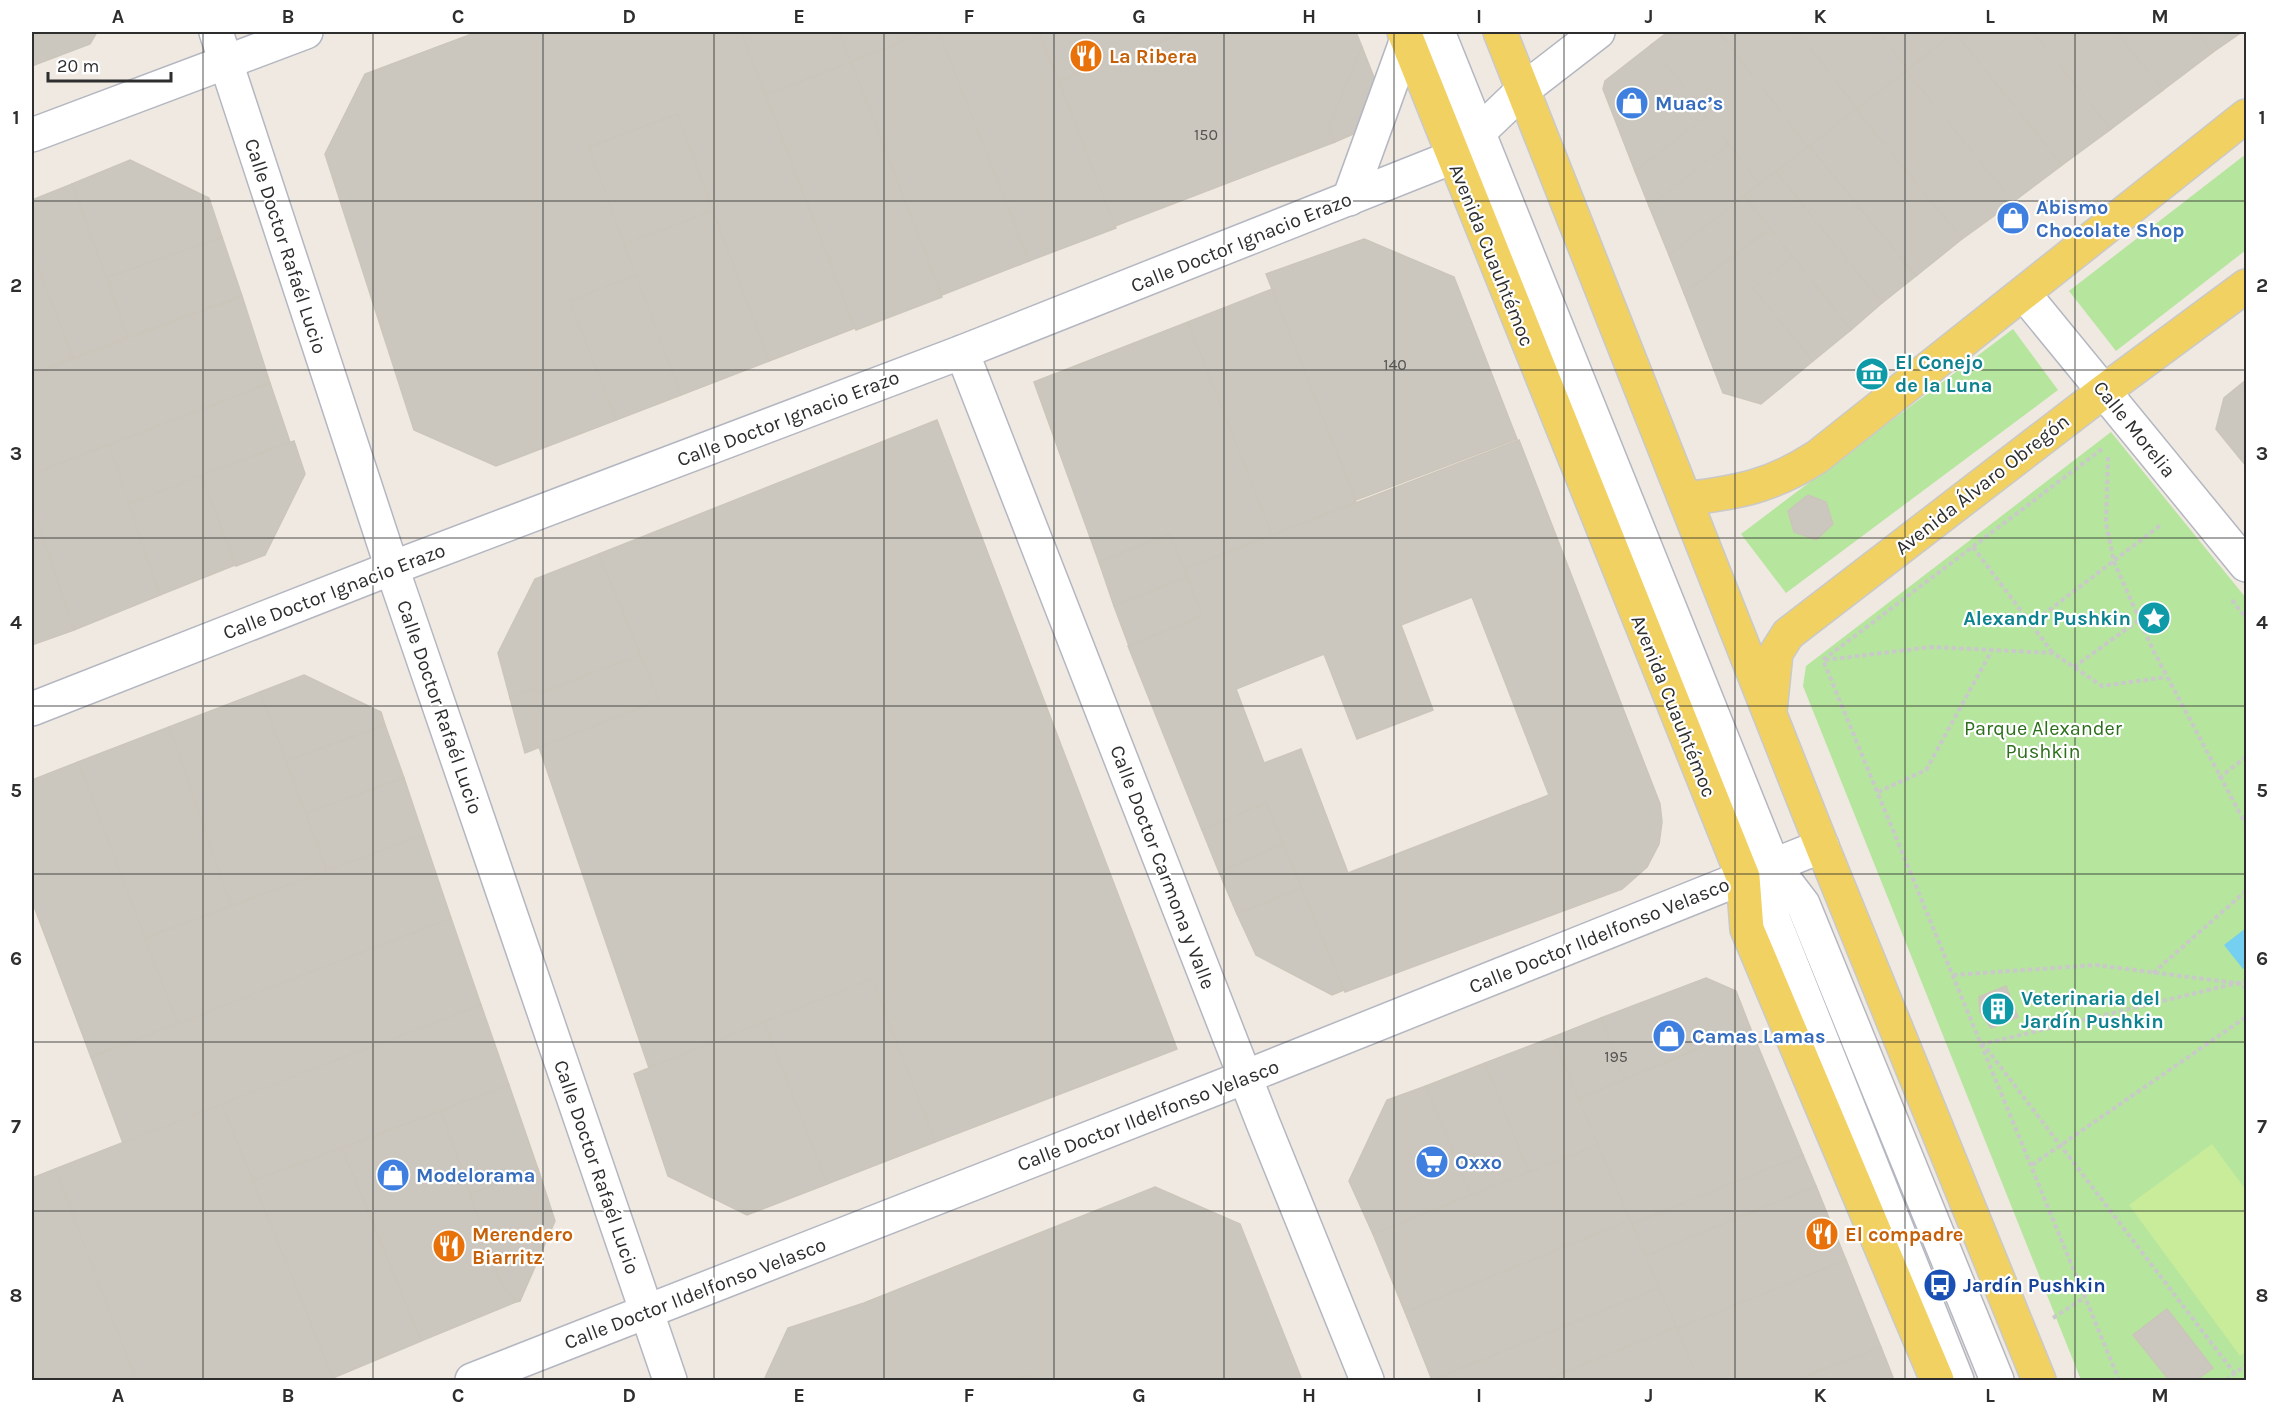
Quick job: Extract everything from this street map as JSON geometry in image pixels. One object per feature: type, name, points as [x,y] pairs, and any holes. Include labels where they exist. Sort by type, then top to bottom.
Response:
[{"type":"main road","points":[[1500,32],[1770,716],[2039,1380]]},
{"type":"main road","name":"Avenida Cuauhtémoc","points":[[1405,35],[1743,877],[1747,929],[1937,1380]]},
{"type":"main road","points":[[1685,500],[1735,493],[1786,476],[1817,457],[2247,116]]},
{"type":"main road","name":"Avenida Álvaro Obregón","points":[[1776,653],[1788,634],[2104,391],[2247,286]]},
{"type":"main road","points":[[1770,716],[1776,653]]},
{"type":"street","name":"Calle Doctor Rafaél Lucio","points":[[216,32],[392,568],[670,1380]]},
{"type":"street","points":[[32,135],[306,32]]},
{"type":"street","points":[[1438,32],[1773,865],[1803,904],[1997,1380]]},
{"type":"street","name":"Calle Doctor Ignacio Erazo","points":[[32,709],[392,568],[962,352],[1453,157],[1523,90],[1598,32]]},
{"type":"street","points":[[1348,199],[1405,35]]},
{"type":"street","name":"Calle Morelia","points":[[2024,294],[2247,566]]},
{"type":"street","name":"Calle Doctor Carmona y Valle","points":[[962,352],[1245,1077],[1367,1380]]},
{"type":"street","name":"Calle Doctor Ildelfonso Velasco","points":[[472,1380],[1245,1077],[1822,846]]},
{"type":"street","points":[[1773,865],[1773,918],[1956,1380]]},
{"type":"path","points":[[1823,660],[2107,445]]},
{"type":"path","points":[[2109,489],[2106,523],[2114,561],[2166,676],[2219,778],[2247,825]]},
{"type":"path","points":[[2031,624],[2168,520]]},
{"type":"path","points":[[1973,547],[2053,653],[2073,667],[2102,686],[2166,676]]},
{"type":"path","points":[[2225,591],[2247,618]]},
{"type":"path","points":[[2073,667],[2139,620]]},
{"type":"path","points":[[1776,653],[1823,660],[1931,647],[2053,653]]},
{"type":"path","points":[[1878,792],[1926,770],[1992,650]]},
{"type":"path","points":[[1823,660],[1983,1044],[2119,1380]]},
{"type":"path","points":[[2219,778],[2247,757]]},
{"type":"path","points":[[2153,973],[2247,891]]},
{"type":"path","points":[[1953,975],[2096,965],[2245,983]]},
{"type":"path","points":[[1983,1044],[2245,983]]},
{"type":"path","points":[[2245,983],[2247,990]]},
{"type":"path","points":[[2032,1165],[2247,1017]]},
{"type":"path","points":[[1983,1044],[2235,1374]]},
{"type":"path","points":[[2226,1380],[2247,1365]]},
{"type":"green space","points":[[2246,154],[2246,250],[2116,351],[2069,291]]},
{"type":"green space","points":[[2013,329],[2058,390],[1786,593],[1741,534]]},
{"type":"green space","name":"Parque Alexander Pushkin","points":[[2111,432],[2246,598],[2246,1380],[2081,1380],[1803,686],[1806,666]]},
{"type":"green space","points":[[2212,1144],[2246,1190],[2246,1352],[2240,1356],[2129,1205]]},
{"type":"water","points":[[2246,928],[2246,967],[2243,969],[2224,945]]},
{"type":"building","points":[[32,32],[97,32],[90,44],[32,66]]},
{"type":"building","points":[[477,32],[741,32],[855,328],[769,361],[677,114],[589,147],[636,275],[570,301],[616,420],[496,466],[414,430],[325,154],[365,74]]},
{"type":"building","points":[[741,32],[839,32],[851,62],[766,95]]},
{"type":"building","points":[[839,32],[925,32],[851,62]]},
{"type":"building","points":[[925,32],[939,32],[1029,261],[942,295],[851,62]]},
{"type":"building","points":[[939,32],[1039,32],[1116,228],[1029,261]]},
{"type":"building","name":"La Ribera","points":[[1039,32],[1186,32],[1059,81]]},
{"type":"building","points":[[1186,32],[1356,32],[1362,47],[1329,126],[1335,142],[1115,226],[1059,81]]},
{"type":"building","points":[[1668,32],[1719,32],[1808,147],[1759,184],[1651,45]]},
{"type":"building","points":[[1719,32],[1798,32],[1857,108],[1808,147]]},
{"type":"building","points":[[1798,32],[1879,32],[1908,69],[1857,108]]},
{"type":"building","points":[[1879,32],[1956,32],[1908,69]]},
{"type":"building","points":[[1955,32],[2062,165],[2013,202],[1906,71]]},
{"type":"building","points":[[1955,32],[2033,32],[2111,129],[2062,165]]},
{"type":"building","points":[[2033,32],[2117,32],[2163,90],[2111,129]]},
{"type":"building","points":[[2117,32],[2197,32],[2213,52],[2163,90]]},
{"type":"building","points":[[2197,32],[2242,32],[2213,52]]},
{"type":"building","points":[[1651,45],[1707,116],[1635,171],[1603,89],[1605,81]]},
{"type":"building","points":[[1362,47],[1390,118],[1335,142],[1329,126]]},
{"type":"building","points":[[851,62],[942,297],[856,330],[766,95]]},
{"type":"building","points":[[1906,71],[2013,202],[1962,239],[1856,110]]},
{"type":"building","points":[[1856,110],[1962,239],[1916,276],[1809,146]]},
{"type":"building","points":[[677,114],[713,211],[624,244],[589,147]]},
{"type":"building","points":[[1707,116],[1729,145],[1649,206],[1635,171]]},
{"type":"building","points":[[1729,145],[1759,184],[1669,255],[1649,206]]},
{"type":"building","points":[[1809,146],[1916,276],[1882,303],[1776,172]]},
{"type":"building","points":[[130,160],[209,198],[222,237],[107,278],[72,184]]},
{"type":"building","points":[[1776,172],[1882,303],[1851,330],[1744,196]]},
{"type":"building","points":[[72,184],[128,337],[73,358],[32,252],[32,200]]},
{"type":"building","points":[[1744,196],[1770,229],[1684,293],[1669,255]]},
{"type":"building","points":[[713,211],[769,361],[681,395],[624,244]]},
{"type":"building","points":[[1770,229],[1793,257],[1753,288],[1813,361],[1761,404],[1723,393],[1684,293]]},
{"type":"building","points":[[222,237],[242,296],[128,337],[107,278]]},
{"type":"building","points":[[1364,239],[1454,277],[1517,439],[1356,500],[1266,274]]},
{"type":"building","points":[[32,252],[73,358],[32,374]]},
{"type":"building","points":[[1793,257],[1851,330],[1813,361],[1753,288]]},
{"type":"building","points":[[636,275],[681,395],[616,420],[570,301]]},
{"type":"building","points":[[1272,289],[1356,502],[1272,535],[1188,322]]},
{"type":"building","points":[[242,296],[270,383],[32,474],[32,374]]},
{"type":"building","points":[[1188,322],[1272,535],[1184,569],[1170,534],[1099,562],[1034,382]]},
{"type":"building","points":[[2246,380],[2246,466],[2216,429],[2224,398]]},
{"type":"building","points":[[270,383],[290,442],[129,504],[109,445]]},
{"type":"building","points":[[937,420],[1177,1049],[935,1142],[872,979],[649,1068],[539,747],[659,700],[599,554]]},
{"type":"building","points":[[1519,440],[1660,804],[1662,822],[1659,844],[1647,867],[1622,889],[1345,992],[1266,803],[1202,830],[1128,646],[1202,616],[1184,569]],"holes":[[[1472,597],[1549,795],[1348,873],[1301,749],[1264,763],[1236,689],[1324,654],[1357,739],[1433,710],[1401,625]]]},
{"type":"building","points":[[294,441],[305,474],[265,555],[236,566],[201,475]]},
{"type":"building","points":[[109,445],[160,595],[74,630],[32,506],[32,474]]},
{"type":"building","points":[[201,475],[235,565],[160,595],[129,504]]},
{"type":"building","points":[[1808,495],[1826,502],[1833,524],[1816,540],[1794,532],[1788,511]]},
{"type":"building","points":[[32,506],[74,630],[32,645]]},
{"type":"building","points":[[1170,534],[1187,577],[1114,606],[1099,562]]},
{"type":"building","points":[[599,554],[640,655],[537,694],[534,688],[510,698],[498,653],[535,579]]},
{"type":"building","points":[[1187,577],[1202,616],[1129,646],[1114,606]]},
{"type":"building","points":[[640,655],[659,700],[525,753],[510,698],[534,688],[537,694]]},
{"type":"building","points":[[304,675],[381,712],[385,725],[286,761],[260,692]]},
{"type":"building","points":[[260,692],[327,871],[231,906],[169,727]]},
{"type":"building","points":[[385,725],[404,778],[306,813],[286,761]]},
{"type":"building","points":[[169,727],[231,906],[145,938],[78,762]]},
{"type":"building","points":[[78,762],[178,1024],[91,1057],[32,901],[32,780]]},
{"type":"building","points":[[404,778],[423,835],[327,871],[306,813]]},
{"type":"building","points":[[1266,803],[1283,844],[1219,872],[1202,830]]},
{"type":"building","points":[[423,835],[451,918],[178,1024],[145,938]]},
{"type":"building","points":[[1283,844],[1301,888],[1237,914],[1219,872]]},
{"type":"building","points":[[1301,888],[1344,990],[1332,995],[1256,955],[1237,914]]},
{"type":"building","points":[[451,918],[481,1005],[123,1143],[91,1057]]},
{"type":"building","points":[[1706,978],[1736,991],[1750,1027],[1625,1079],[1601,1018]]},
{"type":"building","points":[[872,979],[935,1142],[827,1184],[764,1022]]},
{"type":"building","name":"Veterinaria del Jardín Pushkin","points":[[2006,986],[2018,1017],[1991,1028],[1980,1012],[1979,997]]},
{"type":"building","points":[[481,1005],[509,1085],[253,1181],[222,1104]]},
{"type":"building","points":[[1601,1018],[1625,1079],[1578,1099],[1553,1037]]},
{"type":"building","points":[[764,1022],[827,1184],[747,1215],[668,1176],[634,1074]]},
{"type":"building","points":[[1750,1027],[1803,1155],[1632,1224],[1578,1099]]},
{"type":"building","points":[[1553,1037],[1598,1145],[1529,1173],[1485,1063]]},
{"type":"building","points":[[1485,1063],[1529,1173],[1470,1195],[1426,1086]]},
{"type":"building","points":[[509,1085],[538,1169],[470,1194],[441,1111]]},
{"type":"building","points":[[1426,1086],[1470,1195],[1373,1234],[1349,1181],[1387,1100]]},
{"type":"building","points":[[222,1104],[333,1378],[325,1380],[136,1380],[55,1169]]},
{"type":"building","points":[[441,1111],[500,1281],[516,1302],[421,1341],[342,1148]]},
{"type":"building","points":[[1598,1145],[1630,1220],[1405,1312],[1373,1234]]},
{"type":"building","points":[[342,1148],[421,1341],[333,1378],[253,1181]]},
{"type":"building","points":[[1803,1155],[1816,1186],[1645,1256],[1632,1224]]},
{"type":"building","points":[[55,1169],[136,1380],[32,1380],[32,1178]]},
{"type":"building","points":[[538,1169],[555,1221],[520,1301],[516,1302],[500,1281],[470,1194]]},
{"type":"building","points":[[1816,1186],[1846,1260],[1677,1329],[1645,1256]]},
{"type":"building","points":[[1155,1187],[1240,1224],[1302,1380],[1029,1380],[1028,1375],[1013,1380],[764,1380],[788,1328],[864,1303]]},
{"type":"building","points":[[1630,1220],[1659,1288],[1432,1380],[1405,1312]]},
{"type":"building","points":[[1846,1260],[1881,1347],[1797,1380],[1698,1380],[1677,1329]]},
{"type":"building","points":[[1659,1288],[1676,1327],[1545,1380],[1432,1380]]},
{"type":"building","points":[[2167,1309],[2213,1368],[2196,1380],[2169,1380],[2133,1335]]},
{"type":"building","points":[[1676,1327],[1698,1380],[1545,1380]]},
{"type":"building","points":[[1881,1347],[1894,1380],[1797,1380]]},
{"type":"building","points":[[1028,1375],[1029,1380],[1013,1380]]},
{"type":"place","name":"La Ribera","points":[[1086,56]]},
{"type":"place","name":"Muac’s","points":[[1632,103]]},
{"type":"place","name":"Abismo Chocolate Shop","points":[[2013,218]]},
{"type":"place","name":"El Conejo de la Luna","points":[[1872,374]]},
{"type":"place","name":"Alexandr Pushkin","points":[[2154,618]]},
{"type":"place","name":"Veterinaria del Jardín Pushkin","points":[[1998,1009]]},
{"type":"place","name":"Camas Lamas","points":[[1669,1036]]},
{"type":"place","name":"Oxxo","points":[[1432,1162]]},
{"type":"place","name":"Modelorama","points":[[393,1175]]},
{"type":"place","name":"El compadre","points":[[1822,1234]]},
{"type":"place","name":"Merendero Biarritz","points":[[449,1246]]},
{"type":"place","name":"Jardín Pushkin","points":[[1940,1285]]}]
